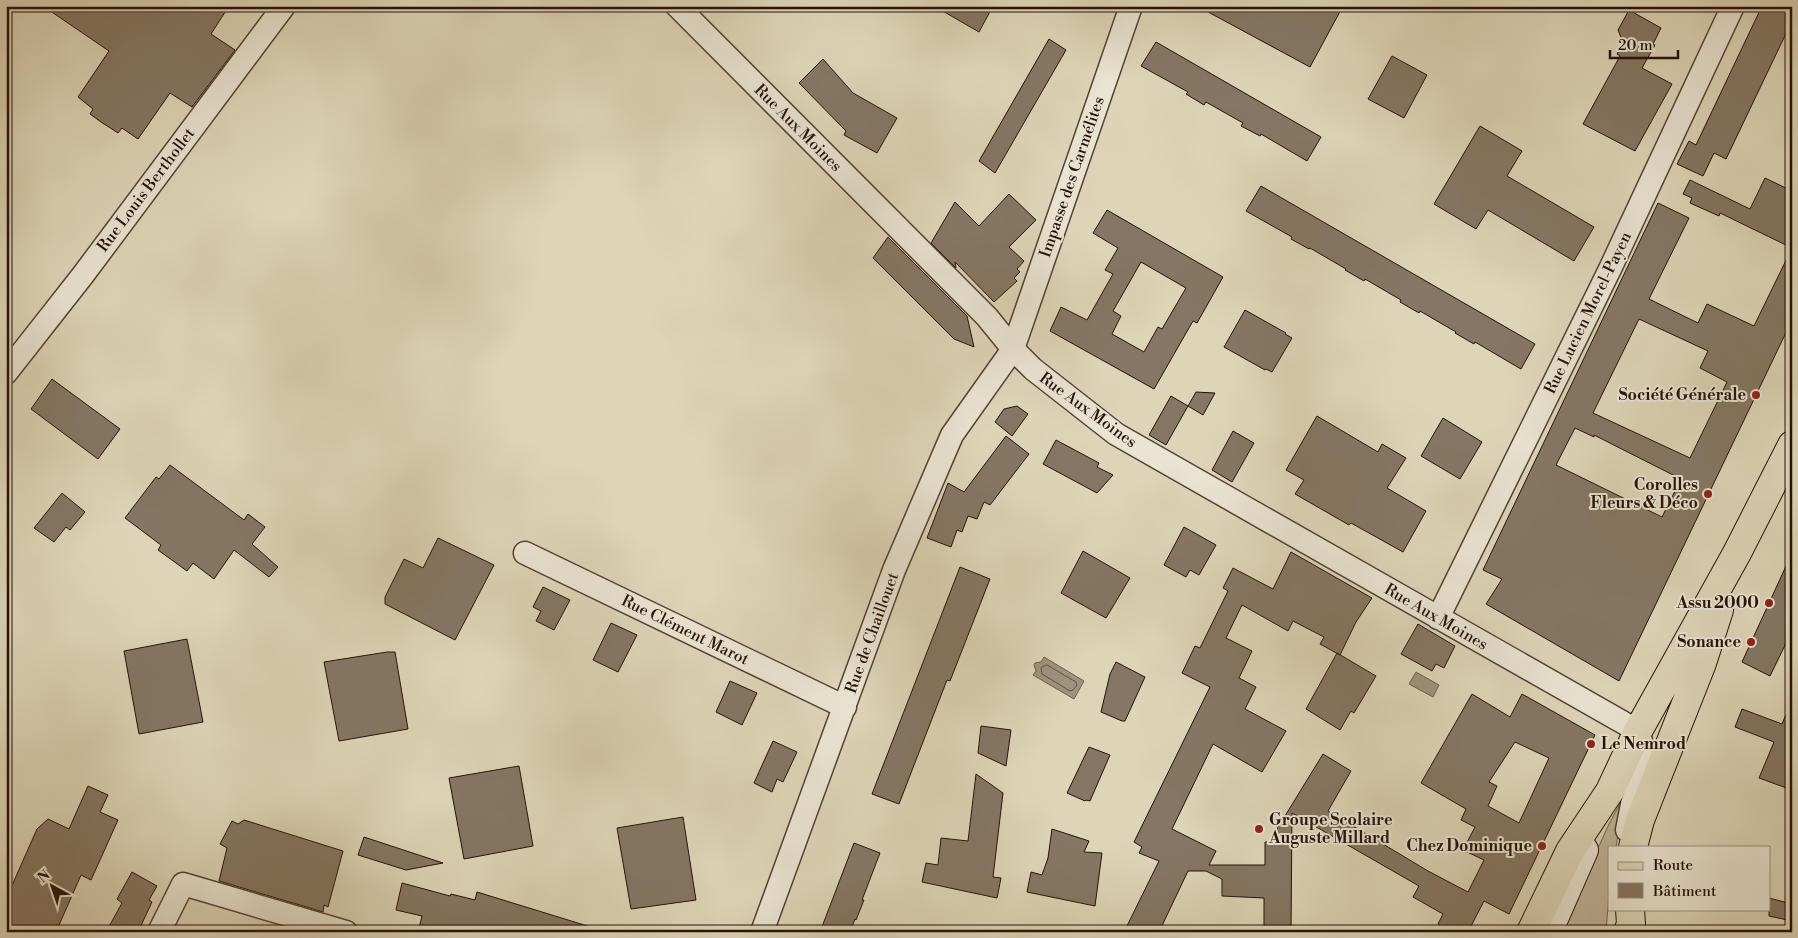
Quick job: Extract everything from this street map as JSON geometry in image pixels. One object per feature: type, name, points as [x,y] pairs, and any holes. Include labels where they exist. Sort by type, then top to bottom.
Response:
[{"type":"main road","points":[[1548,932],[1638,731],[1789,458]]},
{"type":"main road","points":[[1632,846],[1640,820],[1702,663],[1736,554]]},
{"type":"main road","points":[[1531,932],[1570,851],[1610,792]]},
{"type":"street","name":"Rue Louis Berthollet","points":[[6,373],[89,279],[284,6]]},
{"type":"street","name":"Rue Aux Moines","points":[[677,6],[987,317],[1033,369],[1116,434],[1638,731]]},
{"type":"street","name":"Impasse des Carmélites","points":[[1014,349],[1131,6]]},
{"type":"street","name":"Rue Lucien Morel-Payen","points":[[1438,618],[1610,270],[1733,6]]},
{"type":"street","name":"Rue de Chaillouet","points":[[762,932],[894,570],[952,435],[1014,349]]},
{"type":"street","name":"Rue Clément Marot","points":[[525,553],[845,707]]},
{"type":"street","points":[[1626,846],[1632,804],[1644,767],[1644,751],[1638,731]]},
{"type":"street","points":[[159,932],[183,884],[346,932]]},
{"type":"shaded area","points":[[1629,787],[1621,816],[1616,846],[1608,846],[1606,932],[1560,932],[1609,824]]},
{"type":"water","points":[[1044,657],[1084,681],[1074,699],[1033,675],[1036,671],[1035,663],[1041,662]]},
{"type":"water","points":[[1416,672],[1439,685],[1433,697],[1409,684]]},
{"type":"building","points":[[43,6],[229,6],[211,34],[235,50],[192,107],[170,93],[138,139],[122,128],[118,133],[101,122],[90,114],[93,109],[78,97],[109,51]]},
{"type":"building","points":[[934,6],[993,6],[979,32]]},
{"type":"building","points":[[1197,6],[1343,6],[1310,67]]},
{"type":"building","points":[[1762,6],[1792,6],[1792,21],[1726,159],[1714,153],[1703,176],[1677,164],[1689,141],[1696,145]]},
{"type":"building","points":[[1629,10],[1661,28],[1653,44],[1655,45],[1642,68],[1672,84],[1635,151],[1583,124],[1620,56],[1617,54],[1623,42],[1618,30]]},
{"type":"building","points":[[1049,39],[1066,50],[995,173],[979,161]]},
{"type":"building","points":[[1156,42],[1321,137],[1307,161],[1261,134],[1260,136],[1241,126],[1243,123],[1206,102],[1204,105],[1186,94],[1188,92],[1141,66]]},
{"type":"building","points":[[1392,56],[1427,75],[1404,118],[1368,99]]},
{"type":"building","points":[[823,59],[853,93],[897,118],[877,153],[844,135],[846,131],[799,83]]},
{"type":"building","points":[[1480,126],[1522,151],[1507,176],[1594,227],[1574,261],[1488,210],[1476,229],[1434,204]]},
{"type":"building","points":[[1765,178],[1792,191],[1792,248],[1720,213],[1719,216],[1690,203],[1692,198],[1683,194],[1690,180],[1750,209]]},
{"type":"building","points":[[1261,186],[1535,344],[1521,369],[1475,342],[1474,344],[1420,311],[1419,313],[1400,302],[1401,300],[1365,279],[1364,281],[1246,211]]},
{"type":"building","points":[[1009,194],[1036,220],[1009,247],[1024,261],[1017,269],[1020,272],[1014,278],[1017,281],[994,302],[955,262],[956,268],[931,243],[955,202],[979,226]]},
{"type":"building","points":[[1658,203],[1689,218],[1649,299],[1698,323],[1707,304],[1754,326],[1792,248],[1792,320],[1619,681],[1486,604],[1502,579],[1483,570]],"holes":[[[1639,319],[1708,351],[1700,368],[1727,382],[1690,458],[1593,413]],[[1575,428],[1594,437],[1594,435],[1681,479],[1662,517],[1556,465]]]},
{"type":"building","points":[[1107,210],[1223,277],[1197,323],[1193,321],[1154,389],[1050,331],[1061,307],[1087,320],[1113,274],[1105,270],[1118,248],[1093,233]],"holes":[[[1141,262],[1186,288],[1162,329],[1158,327],[1144,352],[1112,334],[1121,316],[1113,311]]]},
{"type":"building","points":[[888,237],[967,316],[974,347],[954,339],[873,258]]},
{"type":"building","points":[[1245,310],[1292,338],[1272,372],[1224,347]]},
{"type":"building","points":[[52,379],[120,429],[98,459],[31,409]]},
{"type":"building","points":[[1196,392],[1215,393],[1203,415],[1188,406]]},
{"type":"building","points":[[1171,396],[1188,406],[1166,445],[1149,435]]},
{"type":"building","points":[[1017,406],[1028,414],[1012,436],[995,422],[1004,409]]},
{"type":"building","points":[[1317,416],[1378,452],[1382,444],[1406,458],[1387,488],[1426,511],[1403,552],[1351,523],[1349,525],[1295,494],[1304,480],[1286,470]]},
{"type":"building","points":[[1443,418],[1482,442],[1460,479],[1421,456]]},
{"type":"building","points":[[1233,431],[1254,443],[1232,482],[1212,470]]},
{"type":"building","points":[[1006,436],[1029,454],[990,505],[984,502],[977,519],[968,516],[962,532],[957,530],[951,547],[927,538],[948,483],[964,492]]},
{"type":"building","points":[[1056,440],[1099,463],[1097,467],[1113,475],[1097,493],[1043,464]]},
{"type":"building","points":[[170,465],[244,520],[248,514],[265,527],[252,544],[278,567],[269,577],[234,550],[214,579],[193,563],[187,571],[158,550],[161,545],[125,518],[156,477],[159,479]]},
{"type":"building","points":[[62,493],[85,512],[70,530],[66,527],[54,542],[34,528]]},
{"type":"building","points":[[1184,527],[1216,545],[1199,575],[1190,570],[1186,577],[1164,565]]},
{"type":"building","points":[[438,538],[494,565],[455,640],[385,604],[385,597],[404,559],[423,568]]},
{"type":"building","points":[[1083,551],[1130,578],[1106,618],[1061,593]]},
{"type":"building","points":[[1291,552],[1372,598],[1356,622],[1340,655],[1320,644],[1324,637],[1293,621],[1288,631],[1242,605],[1226,638],[1252,651],[1239,678],[1256,687],[1245,709],[1286,731],[1262,772],[1213,744],[1172,829],[1216,851],[1209,865],[1265,865],[1265,842],[1269,842],[1323,754],[1351,771],[1328,811],[1428,871],[1468,892],[1484,860],[1463,850],[1475,827],[1461,820],[1466,809],[1421,783],[1472,694],[1510,717],[1522,694],[1595,735],[1509,914],[1484,901],[1468,932],[1437,932],[1440,926],[1438,924],[1443,914],[1413,897],[1419,886],[1292,813],[1291,932],[1264,932],[1264,898],[1222,896],[1222,879],[1206,871],[1188,871],[1159,932],[1124,932],[1159,861],[1139,853],[1142,847],[1134,842],[1210,687],[1182,673],[1195,646],[1200,648],[1228,591],[1223,588],[1233,568],[1273,589]],"holes":[[[1515,742],[1549,758],[1519,823],[1488,806],[1497,786],[1489,782]]]},
{"type":"building","points":[[1792,553],[1792,631],[1770,676],[1742,662]]},
{"type":"building","points":[[960,567],[990,579],[950,681],[947,680],[899,804],[872,794]]},
{"type":"building","points":[[543,587],[570,600],[554,630],[536,621],[541,611],[533,607]]},
{"type":"building","points":[[611,623],[637,635],[618,672],[593,660]]},
{"type":"building","points":[[1418,624],[1455,646],[1444,668],[1436,664],[1432,671],[1401,654]]},
{"type":"building","points":[[187,639],[203,722],[139,734],[124,651]]},
{"type":"building","points":[[395,652],[408,729],[339,741],[324,662]]},
{"type":"building","points":[[1337,653],[1376,676],[1354,713],[1351,711],[1340,730],[1306,709]]},
{"type":"building","points":[[1116,662],[1145,677],[1125,721],[1101,712],[1110,674]]},
{"type":"building","points":[[730,681],[757,693],[742,725],[716,712]]},
{"type":"building","points":[[1792,700],[1792,790],[1759,778],[1774,742],[1735,727],[1742,709],[1782,724]]},
{"type":"building","points":[[981,726],[1011,730],[1006,766],[978,753]]},
{"type":"building","points":[[773,741],[797,752],[783,782],[777,779],[772,792],[754,783]]},
{"type":"building","points":[[1089,747],[1110,755],[1090,801],[1085,801],[1067,793]]},
{"type":"building","points":[[519,766],[533,846],[464,859],[449,778]]},
{"type":"building","points":[[976,774],[1003,793],[993,877],[1001,878],[997,898],[922,882],[926,863],[938,865],[941,838],[968,841]]},
{"type":"building","points":[[88,786],[108,795],[100,812],[118,820],[91,880],[81,875],[56,932],[6,932],[6,899],[37,829],[48,819],[69,829]]},
{"type":"building","points":[[683,817],[696,900],[631,909],[617,828]]},
{"type":"building","points":[[244,820],[343,851],[328,907],[324,905],[323,912],[219,881],[227,848],[220,844],[232,821],[238,824]]},
{"type":"building","points":[[1052,829],[1089,841],[1084,852],[1102,853],[1095,906],[1027,892],[1031,872],[1042,875],[1048,858]]},
{"type":"building","points":[[364,837],[443,863],[406,870],[358,855]]},
{"type":"building","points":[[854,843],[880,853],[862,900],[864,900],[850,932],[820,932]]},
{"type":"building","points":[[132,872],[157,886],[149,900],[152,902],[138,932],[106,932],[122,903],[117,899]]},
{"type":"building","points":[[402,883],[450,896],[451,894],[475,900],[477,892],[594,928],[593,932],[418,932],[422,916],[396,910]]},
{"type":"building","points":[[1770,898],[1792,904],[1792,921],[1769,916]]},
{"type":"place","name":"Société Générale","points":[[1756,395]]},
{"type":"place","name":"Corolles Fleurs & Déco","points":[[1708,494]]},
{"type":"place","name":"Assu 2000","points":[[1769,603]]},
{"type":"place","name":"Sonance","points":[[1751,642]]},
{"type":"place","name":"Le Nemrod","points":[[1591,744]]},
{"type":"place","name":"Groupe Scolaire Auguste Millard","points":[[1259,829]]},
{"type":"place","name":"Chez Dominique","points":[[1542,846]]}]
